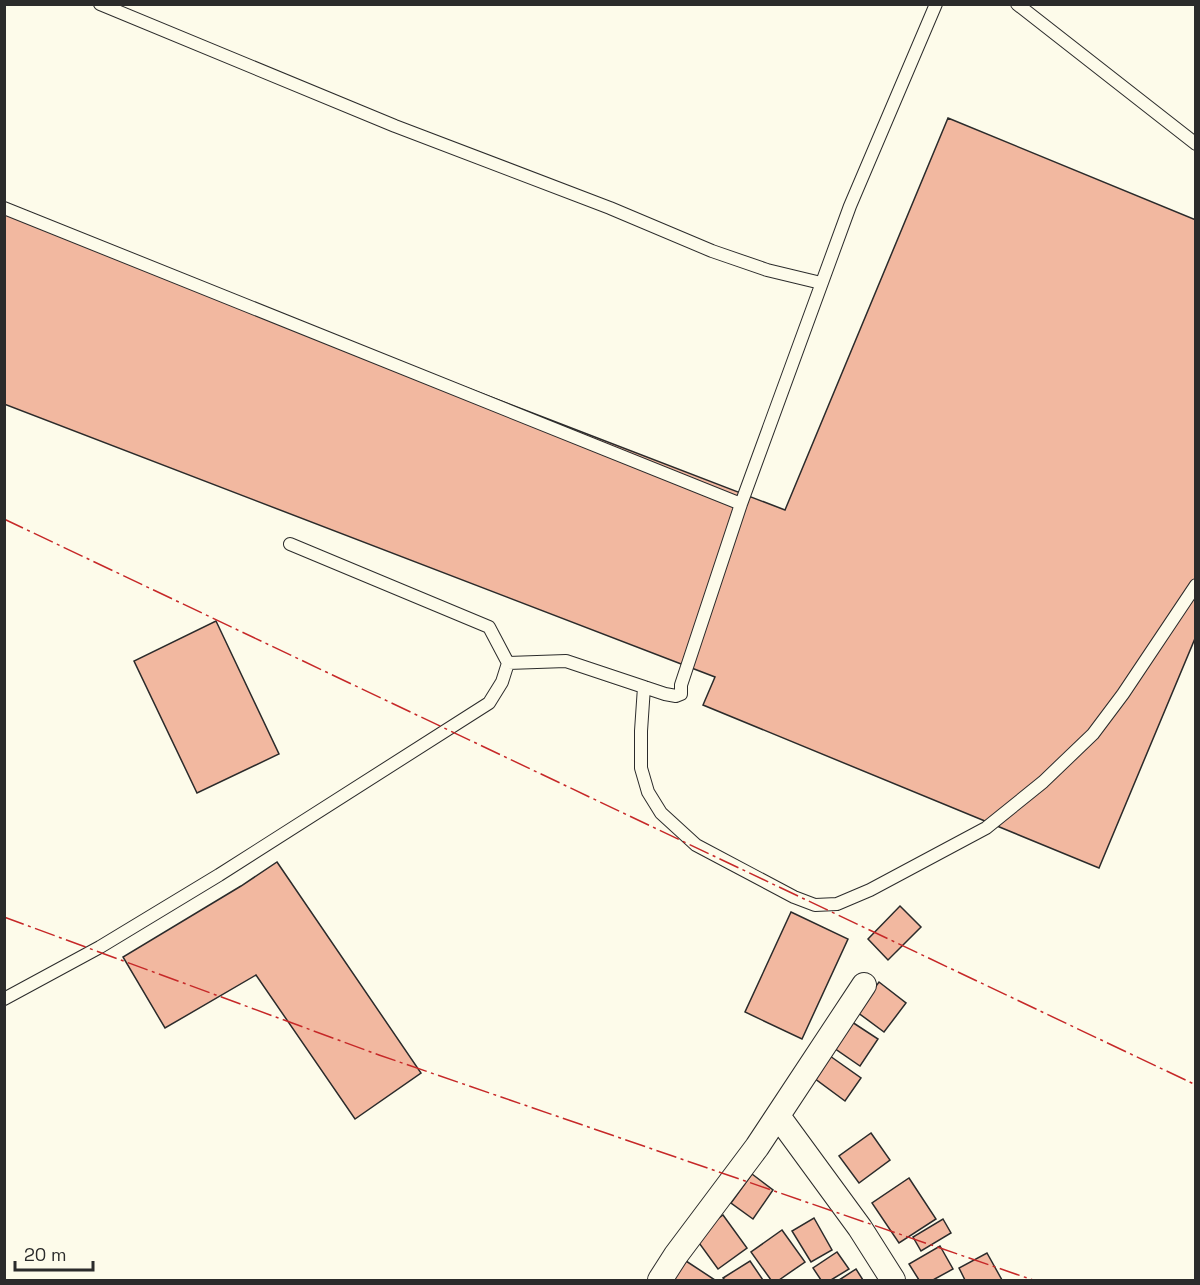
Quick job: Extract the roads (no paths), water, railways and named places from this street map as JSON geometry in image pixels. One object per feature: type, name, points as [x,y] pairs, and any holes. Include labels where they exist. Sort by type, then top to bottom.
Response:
[{"type":"street","points":[[660,1281],[676,1254],[757,1147],[864,985]]},
{"type":"street","points":[[778,1116],[860,1228],[892,1281]]},
{"type":"lane","points":[[100,4],[395,126],[610,208],[712,251],[767,270],[821,284]]},
{"type":"lane","points":[[508,663],[566,661],[644,687],[676,696],[681,694],[681,685],[741,504],[821,284],[850,206],[936,4]]},
{"type":"lane","points":[[1017,4],[1196,144]]},
{"type":"lane","points":[[4,208],[741,504]]},
{"type":"lane","points":[[4,999],[100,947],[219,875],[489,703],[502,682],[508,663],[489,627],[290,544]]},
{"type":"lane","points":[[644,687],[640,731],[641,768],[648,792],[661,813],[696,845],[784,892],[815,904],[837,904],[870,890],[986,828],[1043,782],[1093,734],[1123,694],[1196,585]]}]
